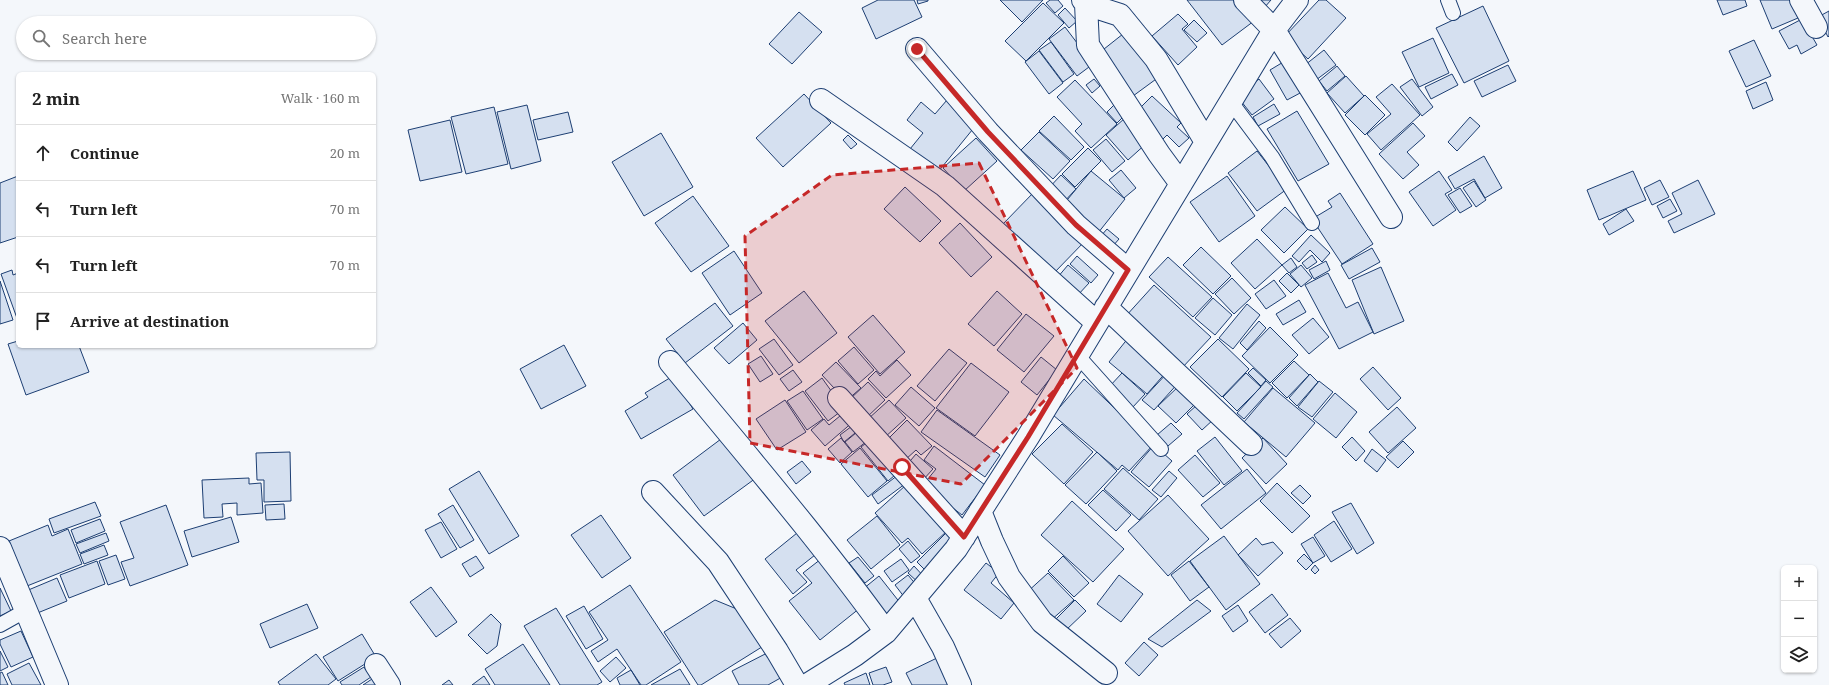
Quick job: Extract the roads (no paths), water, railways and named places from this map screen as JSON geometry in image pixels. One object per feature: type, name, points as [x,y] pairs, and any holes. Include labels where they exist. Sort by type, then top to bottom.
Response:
[{"type":"street","points":[[1245,0],[1274,30],[1391,218]]},
{"type":"street","points":[[807,685],[855,655],[886,632],[956,549],[1028,437],[1274,30],[1297,0]]},
{"type":"street","points":[[1801,0],[1816,27]]},
{"type":"street","points":[[1181,184],[1159,154],[1088,45],[1084,2],[1120,15],[1156,59],[1206,142]]},
{"type":"street","points":[[917,49],[988,132],[1076,225],[1128,270]]},
{"type":"street","points":[[821,100],[945,186],[1102,315],[1252,444]]},
{"type":"street","points":[[670,362],[811,534],[861,597],[886,632]]},
{"type":"street","points":[[839,398],[964,537]]},
{"type":"street","points":[[653,492],[718,562],[777,651],[797,685]]},
{"type":"street","points":[[980,511],[1009,577],[1042,622],[1106,673]]},
{"type":"street","points":[[0,550],[57,685]]},
{"type":"street","points":[[915,598],[943,647],[960,685]]},
{"type":"street","points":[[376,665],[389,685]]},
{"type":"lane","points":[[1230,102],[1272,157],[1312,223]]},
{"type":"lane","points":[[1077,355],[1161,449]]},
{"type":"lane","points":[[0,625],[25,611]]}]
